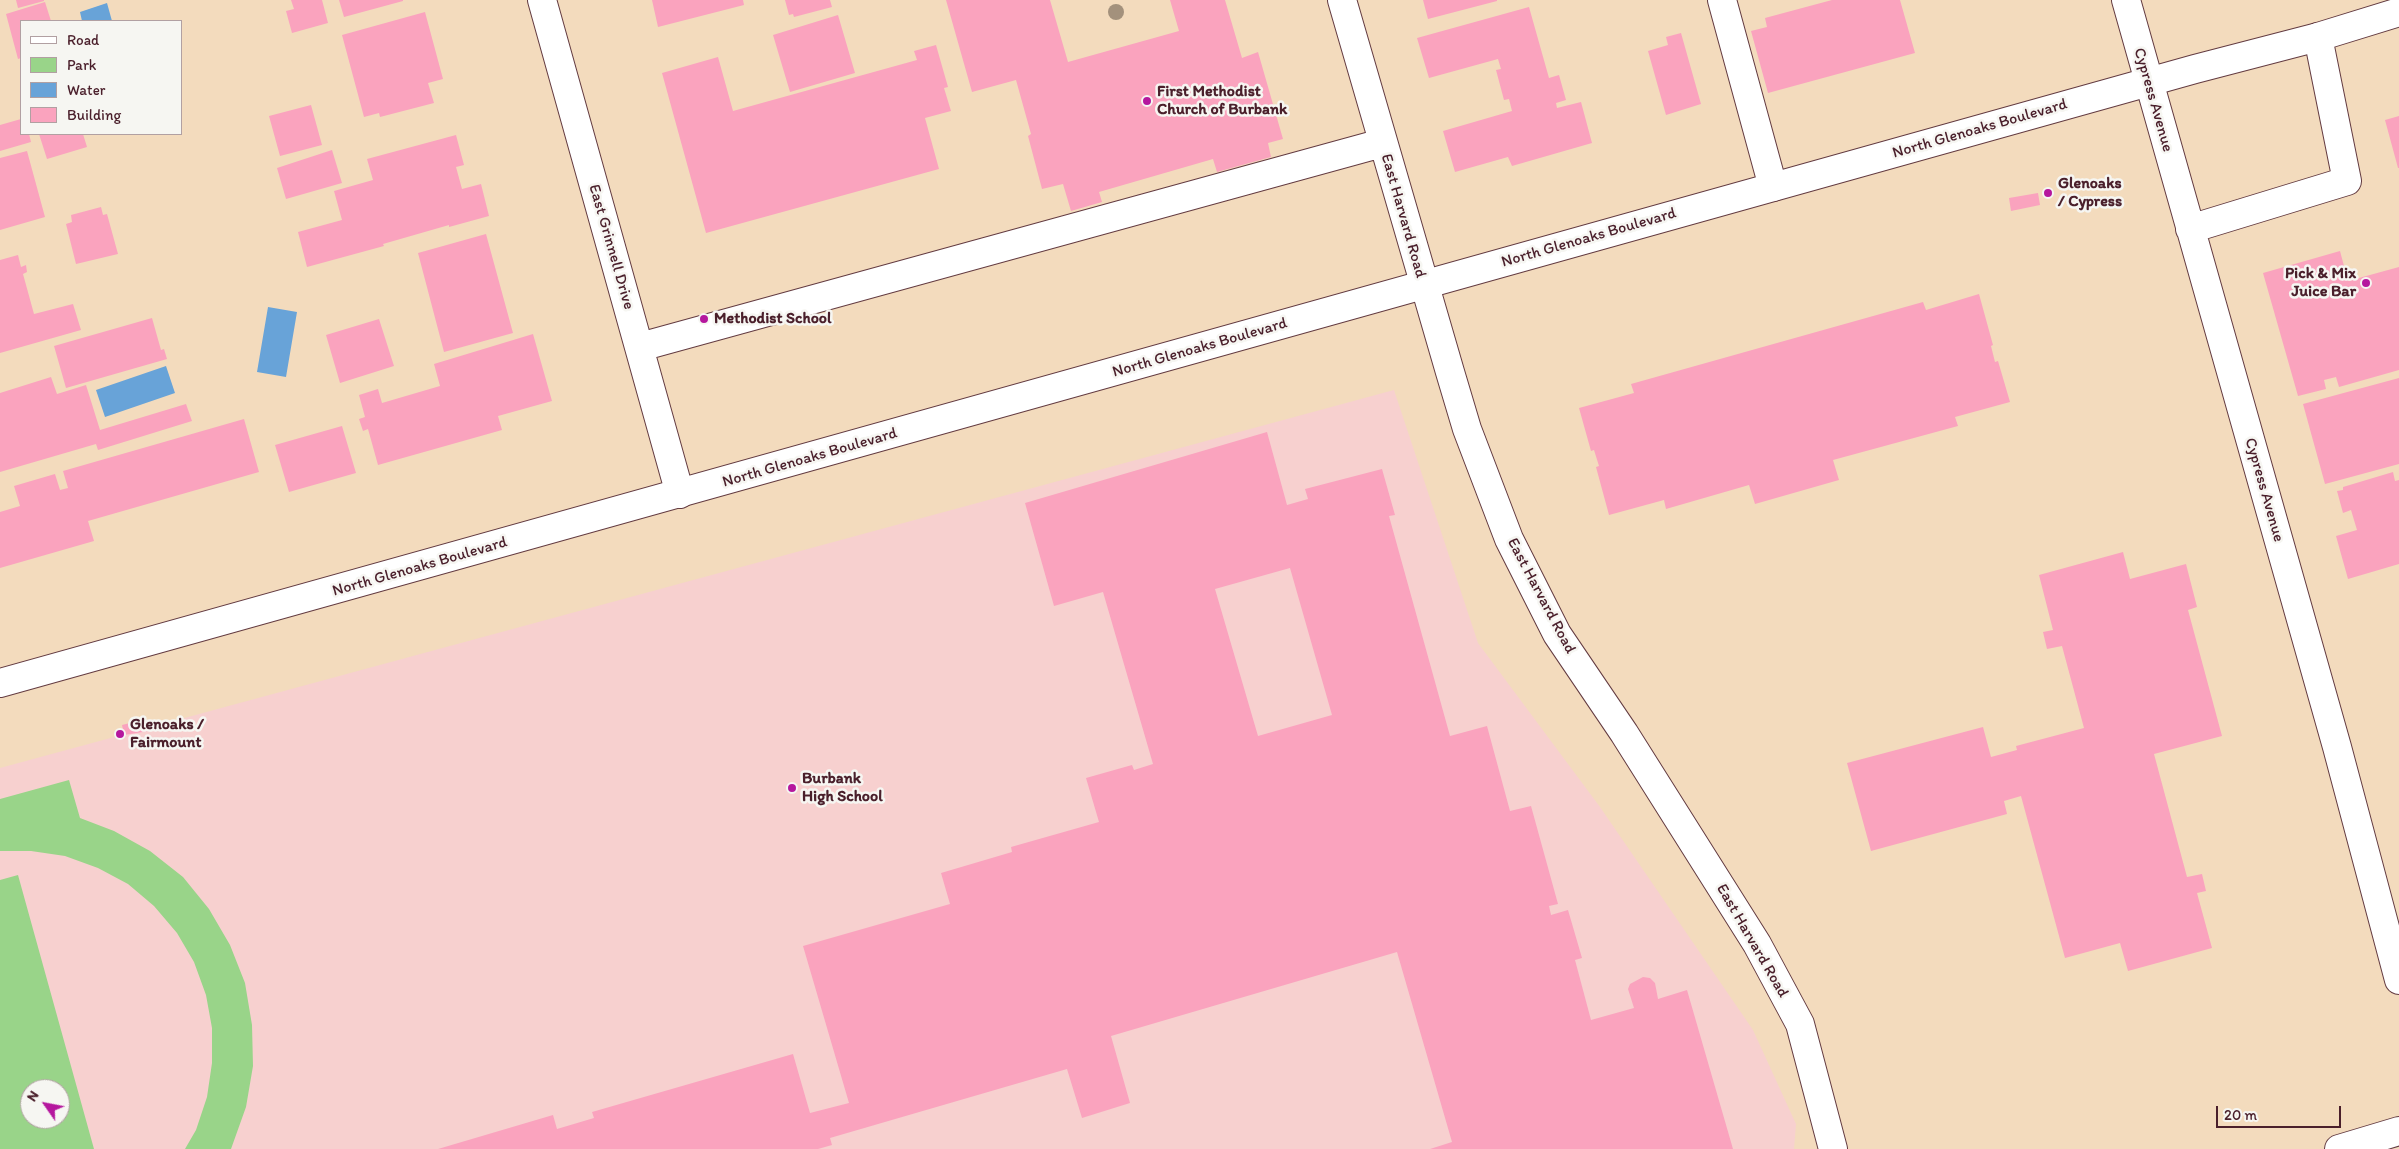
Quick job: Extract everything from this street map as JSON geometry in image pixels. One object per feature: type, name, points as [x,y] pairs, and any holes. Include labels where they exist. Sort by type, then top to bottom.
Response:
[{"type":"street","name":"East Grinnell Drive","points":[[542,0],[680,494]]},
{"type":"street","name":"East Harvard Road","points":[[1342,0],[1423,285],[1467,429],[1509,539],[1558,634],[1624,734],[1757,944],[1800,1024],[1833,1149]]},
{"type":"street","points":[[1722,0],[1773,187]]},
{"type":"street","name":"Cypress Avenue","points":[[2126,0],[2337,747],[2399,980]]},
{"type":"street","name":"North Glenoaks Boulevard","points":[[0,684],[2148,82],[2318,37],[2399,12]]},
{"type":"street","points":[[2190,229],[2346,181],[2318,37]]},
{"type":"street","points":[[640,347],[1382,143]]},
{"type":"street","points":[[2339,1149],[2399,1131]]},
{"type":"shaded area","name":"Burbank High School","points":[[1394,390],[1478,643],[1600,807],[1753,1030],[1796,1124],[1794,1149],[0,1149],[0,768]]},
{"type":"green space","points":[[69,780],[80,818],[114,831],[150,851],[183,877],[209,909],[230,945],[245,983],[252,1025],[253,1066],[246,1107],[231,1149],[185,1149],[196,1130],[207,1097],[212,1063],[212,1028],[206,995],[194,962],[177,933],[154,906],[128,884],[98,868],[65,856],[31,851],[0,851],[0,799]]},
{"type":"green space","points":[[18,875],[94,1149],[0,1149],[0,880]]},
{"type":"water","points":[[107,3],[112,20],[82,20],[80,12]]},
{"type":"water","points":[[268,307],[297,312],[286,377],[257,372]]},
{"type":"water","points":[[166,366],[175,393],[105,417],[96,390]]},
{"type":"building","points":[[16,0],[44,0],[44,1],[18,8]]},
{"type":"building","points":[[291,0],[322,0],[328,23],[292,33],[286,11],[294,9]]},
{"type":"building","points":[[339,0],[403,0],[403,1],[344,17]]},
{"type":"building","points":[[652,0],[743,0],[744,5],[658,27]]},
{"type":"building","points":[[785,0],[830,0],[832,7],[794,17],[793,14],[789,15]]},
{"type":"building","name":"First Methodist Church of Burbank","points":[[946,0],[1050,0],[1068,62],[1179,31],[1170,0],[1225,0],[1242,58],[1258,52],[1283,139],[1268,143],[1271,157],[1217,172],[1213,159],[1099,192],[1102,202],[1071,211],[1063,184],[1042,189],[1028,136],[1031,134],[1016,80],[972,92]]},
{"type":"building","points":[[1423,0],[1497,0],[1497,1],[1428,19]]},
{"type":"building","points":[[1832,0],[1900,0],[1915,53],[1768,93],[1751,31],[1767,27],[1765,18]]},
{"type":"building","points":[[45,2],[51,20],[20,20],[20,58],[18,59],[6,14]]},
{"type":"building","points":[[1529,7],[1549,78],[1559,75],[1566,100],[1556,103],[1557,108],[1581,102],[1592,143],[1512,166],[1508,157],[1455,172],[1443,131],[1512,111],[1509,99],[1504,100],[1496,70],[1501,69],[1498,59],[1429,78],[1417,38]]},
{"type":"building","points":[[425,12],[443,79],[428,83],[434,103],[380,117],[379,113],[364,117],[342,35]]},
{"type":"building","points":[[838,15],[855,73],[790,92],[773,35]]},
{"type":"building","points":[[1681,33],[1701,104],[1666,115],[1648,51],[1668,45],[1666,37]]},
{"type":"building","points":[[936,45],[948,87],[944,88],[951,111],[925,118],[939,169],[706,233],[662,73],[718,57],[733,111],[917,60],[914,51]]},
{"type":"building","points":[[311,105],[322,145],[280,156],[269,116]]},
{"type":"building","points":[[2399,116],[2399,168],[2398,168],[2385,120]]},
{"type":"building","points":[[20,119],[20,135],[29,135],[31,142],[0,151],[0,125]]},
{"type":"building","points":[[39,135],[83,135],[87,147],[47,159]]},
{"type":"building","points":[[456,135],[464,165],[456,167],[462,189],[481,184],[489,216],[449,227],[449,225],[383,244],[384,246],[307,267],[298,232],[342,220],[334,191],[373,180],[367,159]]},
{"type":"building","points":[[332,150],[342,183],[286,199],[277,168]]},
{"type":"building","points":[[27,151],[45,217],[0,230],[0,158]]},
{"type":"building","points":[[2038,193],[2040,205],[2011,211],[2009,198]]},
{"type":"building","points":[[101,207],[103,215],[107,214],[118,254],[76,264],[66,224],[72,222],[71,215]]},
{"type":"building","points":[[486,234],[513,333],[444,352],[418,253]]},
{"type":"building","points":[[2340,251],[2348,281],[2399,267],[2399,370],[2339,387],[2336,377],[2324,380],[2326,389],[2298,396],[2263,273]]},
{"type":"building","points":[[18,255],[21,267],[26,265],[27,272],[23,274],[34,314],[73,304],[81,330],[0,353],[0,260]]},
{"type":"building","points":[[1979,294],[1993,345],[1991,346],[1995,362],[1998,361],[2010,402],[1955,417],[1958,426],[1833,460],[1839,480],[1755,504],[1749,485],[1666,509],[1664,500],[1609,515],[1596,467],[1599,466],[1594,450],[1591,451],[1579,408],[1634,393],[1631,384],[1923,302],[1926,310]]},
{"type":"building","points":[[152,318],[161,350],[164,349],[167,359],[66,388],[54,346]]},
{"type":"building","points":[[379,319],[394,366],[340,383],[326,335]]},
{"type":"building","points":[[533,334],[552,401],[498,416],[502,430],[378,465],[368,429],[363,431],[359,419],[365,417],[359,395],[378,389],[382,403],[440,386],[434,364]]},
{"type":"building","points":[[51,377],[57,394],[86,385],[100,430],[186,404],[192,421],[98,450],[96,444],[0,472],[0,393]]},
{"type":"building","points":[[2399,378],[2399,464],[2325,484],[2303,404]]},
{"type":"building","points":[[244,419],[259,472],[88,521],[94,541],[0,568],[0,512],[20,506],[14,486],[55,474],[60,490],[68,488],[63,471]]},
{"type":"building","points":[[342,426],[356,473],[289,492],[275,445]]},
{"type":"building","points":[[1267,432],[1287,505],[1308,499],[1305,489],[1382,469],[1395,515],[1389,516],[1450,736],[1487,726],[1510,811],[1531,806],[1558,904],[1549,906],[1551,915],[1568,910],[1582,958],[1575,960],[1591,1020],[1634,1008],[1628,989],[1630,984],[1643,977],[1650,978],[1655,983],[1658,999],[1687,990],[1733,1149],[1430,1149],[1452,1142],[1397,952],[1111,1036],[1130,1103],[1082,1118],[1067,1069],[830,1138],[832,1145],[818,1149],[438,1149],[553,1115],[557,1129],[594,1118],[592,1112],[793,1054],[810,1113],[849,1103],[803,946],[950,904],[941,873],[1012,852],[1011,847],[1099,822],[1086,778],[1132,765],[1134,770],[1153,764],[1103,592],[1054,606],[1025,503]],"holes":[[[1290,568],[1332,715],[1258,736],[1215,589]]]},
{"type":"building","points":[[2393,472],[2395,481],[2399,480],[2399,564],[2348,579],[2336,536],[2357,530],[2351,510],[2343,513],[2337,491],[2343,490],[2343,487]]},
{"type":"building","points":[[2123,552],[2130,579],[2186,564],[2197,607],[2188,610],[2222,736],[2154,754],[2187,877],[2202,874],[2206,891],[2197,893],[2212,948],[2128,971],[2120,943],[2065,958],[2021,796],[2004,801],[2007,814],[1871,851],[1847,763],[1983,727],[1991,757],[2017,750],[2016,746],[2084,728],[2062,646],[2047,649],[2043,632],[2053,630],[2039,575]]},
{"type":"building","points":[[146,719],[149,731],[124,735],[122,725]]},
{"type":"place","name":"First Methodist Church of Burbank","points":[[1147,101]]},
{"type":"place","name":"Glenoaks / Cypress","points":[[2048,193]]},
{"type":"place","name":"Pick & Mix Juice Bar","points":[[2366,283]]},
{"type":"place","name":"Methodist School","points":[[704,319]]},
{"type":"place","name":"Glenoaks / Fairmount","points":[[120,734]]},
{"type":"place","name":"Burbank High School","points":[[792,788]]}]
